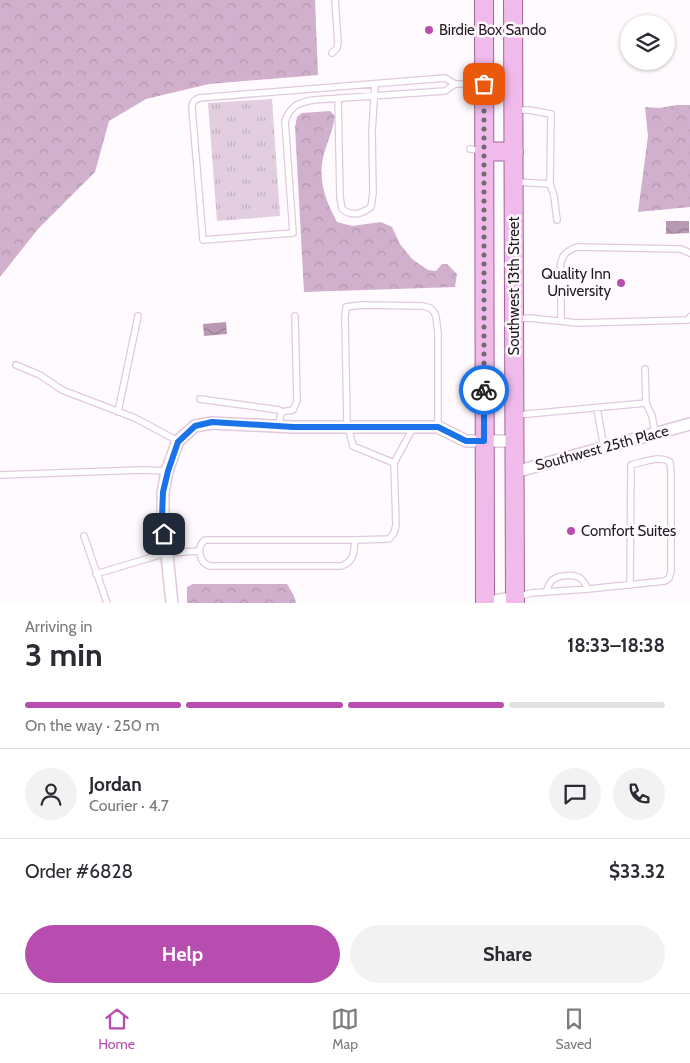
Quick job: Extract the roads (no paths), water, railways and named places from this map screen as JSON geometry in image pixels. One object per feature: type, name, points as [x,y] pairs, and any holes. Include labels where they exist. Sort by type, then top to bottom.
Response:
[{"type":"main road","name":"Southwest 13th Street","points":[[484,0],[484,84],[477,150],[484,441],[485,603]]},
{"type":"main road","name":"Southwest 13th Street","points":[[513,1],[521,33],[514,110],[515,600]]},
{"type":"main road","points":[[477,150],[514,152]]},
{"type":"street","points":[[172,603],[162,516],[163,492],[177,445],[195,426],[212,422],[279,426],[438,427],[466,441],[515,441]]},
{"type":"street","name":"Southwest 25th Place","points":[[515,472],[690,424]]},
{"type":"street","points":[[485,603],[515,600]]},
{"type":"lane","points":[[332,53],[337,48],[338,42],[335,0]]},
{"type":"lane","points":[[455,84],[445,91],[313,100],[302,102],[293,107],[285,121],[293,233],[202,240],[192,108],[192,103],[195,100],[199,98],[445,78],[455,84],[484,84]]},
{"type":"lane","points":[[338,98],[341,203],[342,209],[347,214],[355,214],[364,212],[371,207],[373,193],[372,132],[374,85]]},
{"type":"lane","points":[[514,110],[529,110],[551,114],[550,184],[554,196],[557,220]]},
{"type":"lane","points":[[514,182],[550,184]]},
{"type":"lane","points":[[560,274],[563,256],[570,249],[577,247],[681,249],[690,253]]},
{"type":"lane","points":[[561,292],[561,320]]},
{"type":"lane","points":[[394,463],[353,446],[347,422],[346,307],[361,305],[423,306],[430,308],[434,312],[438,333],[438,427]]},
{"type":"lane","points":[[118,412],[138,316]]},
{"type":"lane","points":[[200,399],[274,409],[281,412],[293,410],[297,401],[295,316]]},
{"type":"lane","points":[[514,319],[529,318],[578,323],[688,320],[690,317]]},
{"type":"lane","points":[[16,365],[40,375],[62,390],[135,418],[177,445]]},
{"type":"lane","points":[[644,370],[646,403],[652,416],[655,434]]},
{"type":"lane","points":[[515,416],[646,403]]},
{"type":"lane","points":[[597,408],[604,448]]},
{"type":"lane","points":[[279,426],[281,412]]},
{"type":"lane","points":[[355,540],[354,554],[351,560],[341,566],[210,566],[205,565],[202,561],[200,551],[201,542],[205,540],[389,539],[394,533],[396,525],[394,463],[414,426]]},
{"type":"lane","points":[[515,600],[531,593],[630,585],[665,581],[669,578],[671,572],[671,472],[670,462],[665,459],[631,465],[630,585]]},
{"type":"lane","points":[[0,475],[141,470],[168,471]]},
{"type":"lane","points":[[84,536],[107,603]]},
{"type":"lane","points":[[96,574],[166,553],[200,551]]},
{"type":"lane","points":[[546,592],[550,582],[554,579],[568,576],[581,578],[588,589]]},
{"type":"water","points":[[666,221],[689,221],[689,233],[666,234]]},
{"type":"water","points":[[226,322],[227,334],[204,336],[203,324]]},
{"type":"place","name":"Birdie Box Sando","points":[[429,30]]},
{"type":"place","name":"Quality Inn University","points":[[621,283]]},
{"type":"place","name":"Comfort Suites","points":[[571,531]]}]
